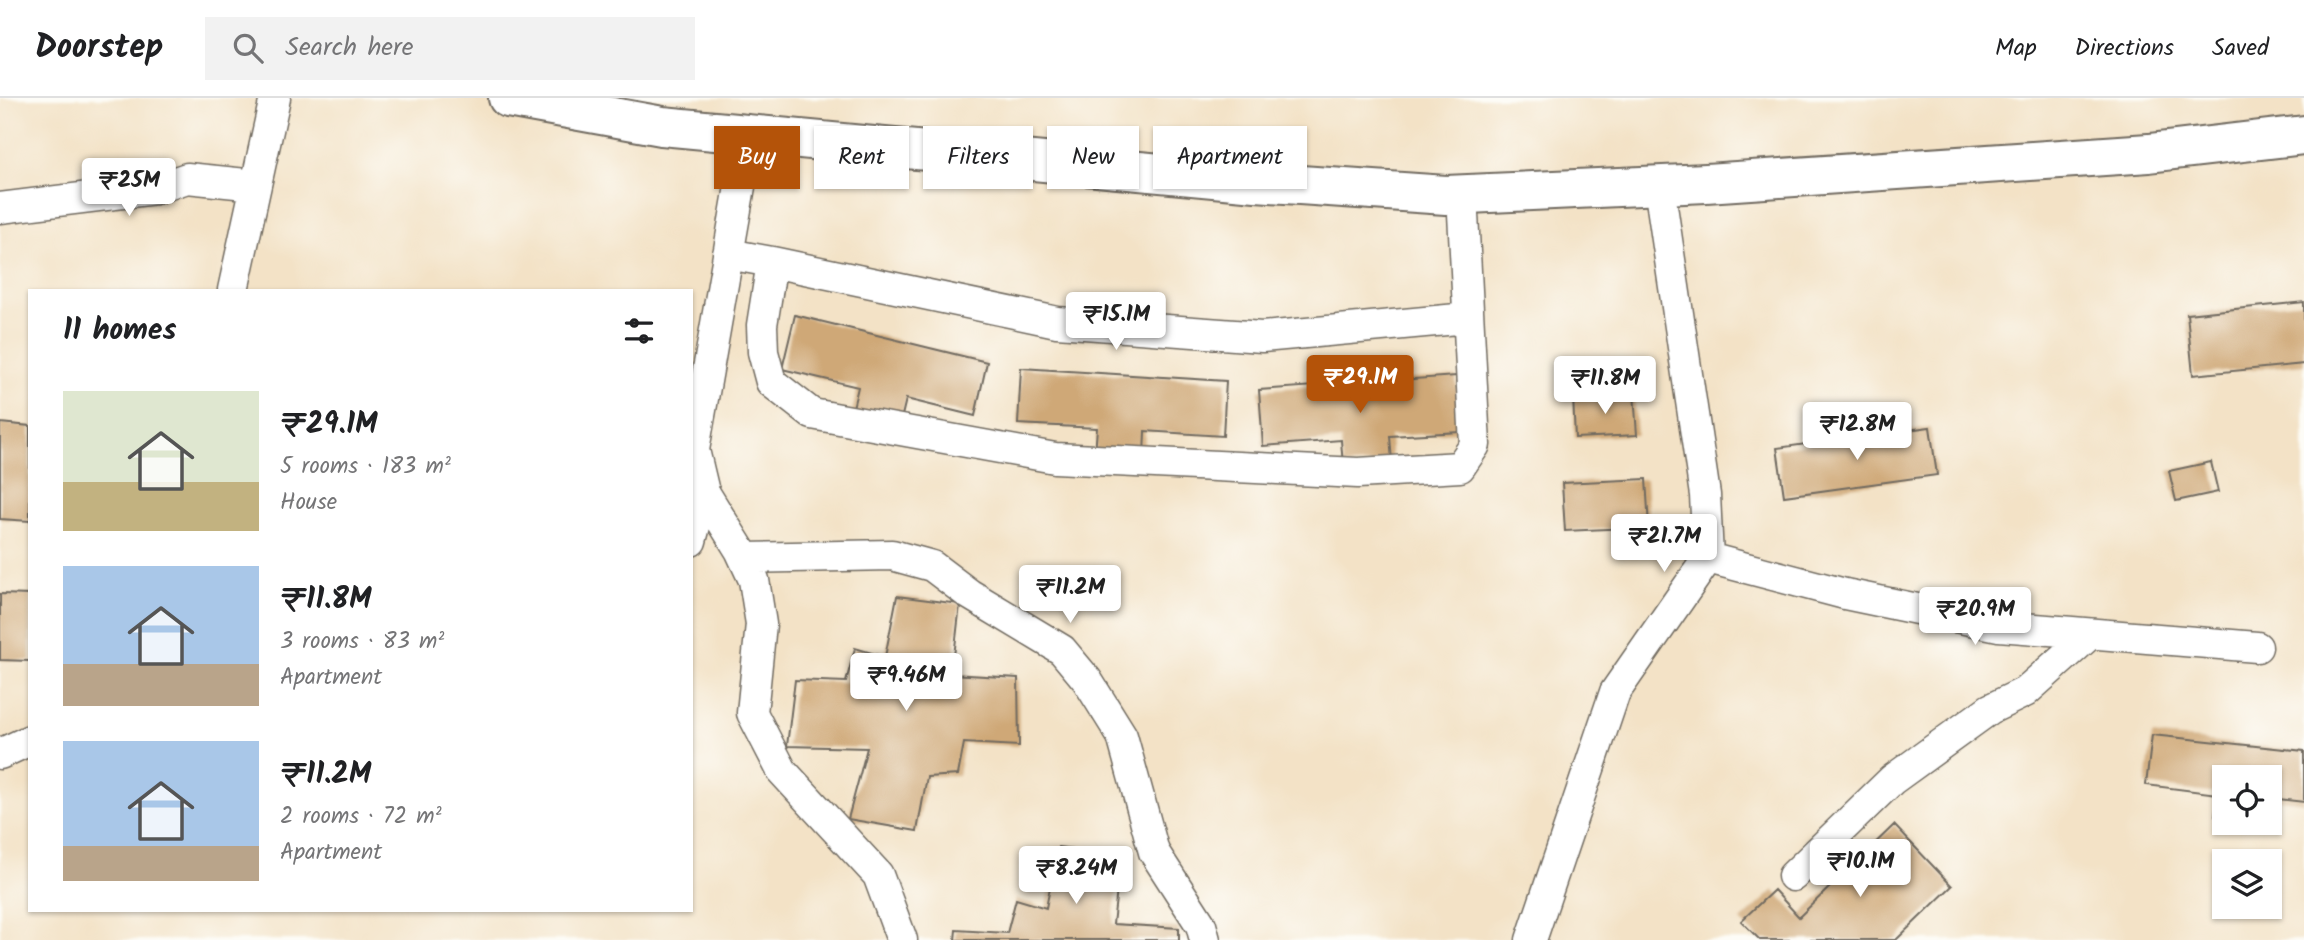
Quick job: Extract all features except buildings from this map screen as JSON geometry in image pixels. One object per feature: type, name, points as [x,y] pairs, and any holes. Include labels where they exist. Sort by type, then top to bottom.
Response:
[{"type":"street","points":[[233,289],[275,98]]},
{"type":"street","points":[[508,98],[662,126],[714,131]]},
{"type":"street","points":[[800,140],[1256,182],[1462,194],[1659,186],[2149,153],[2304,135]]},
{"type":"street","points":[[0,208],[155,189],[187,177],[256,185]]},
{"type":"street","points":[[1531,940],[1615,692],[1708,558],[1704,495],[1659,186]]},
{"type":"street","points":[[739,189],[694,450],[704,492],[745,558],[754,580],[761,624],[752,712],[782,771],[878,874],[902,940]]},
{"type":"street","points":[[772,262],[762,325],[763,352],[771,382],[812,414],[1055,458],[1358,472],[1461,467],[1475,445],[1462,194]]},
{"type":"street","points":[[728,254],[1057,322],[1262,337],[1468,318]]},
{"type":"street","points":[[693,533],[704,492]]},
{"type":"street","points":[[745,558],[892,555],[932,565],[969,594],[1062,650],[1087,680],[1122,736],[1154,852],[1201,925],[1205,940]]},
{"type":"street","points":[[1708,558],[1846,594],[1999,626],[2257,647]]},
{"type":"street","points":[[1793,876],[1892,779],[1990,709],[2025,692],[2090,634]]},
{"type":"street","points":[[0,754],[28,741]]}]
